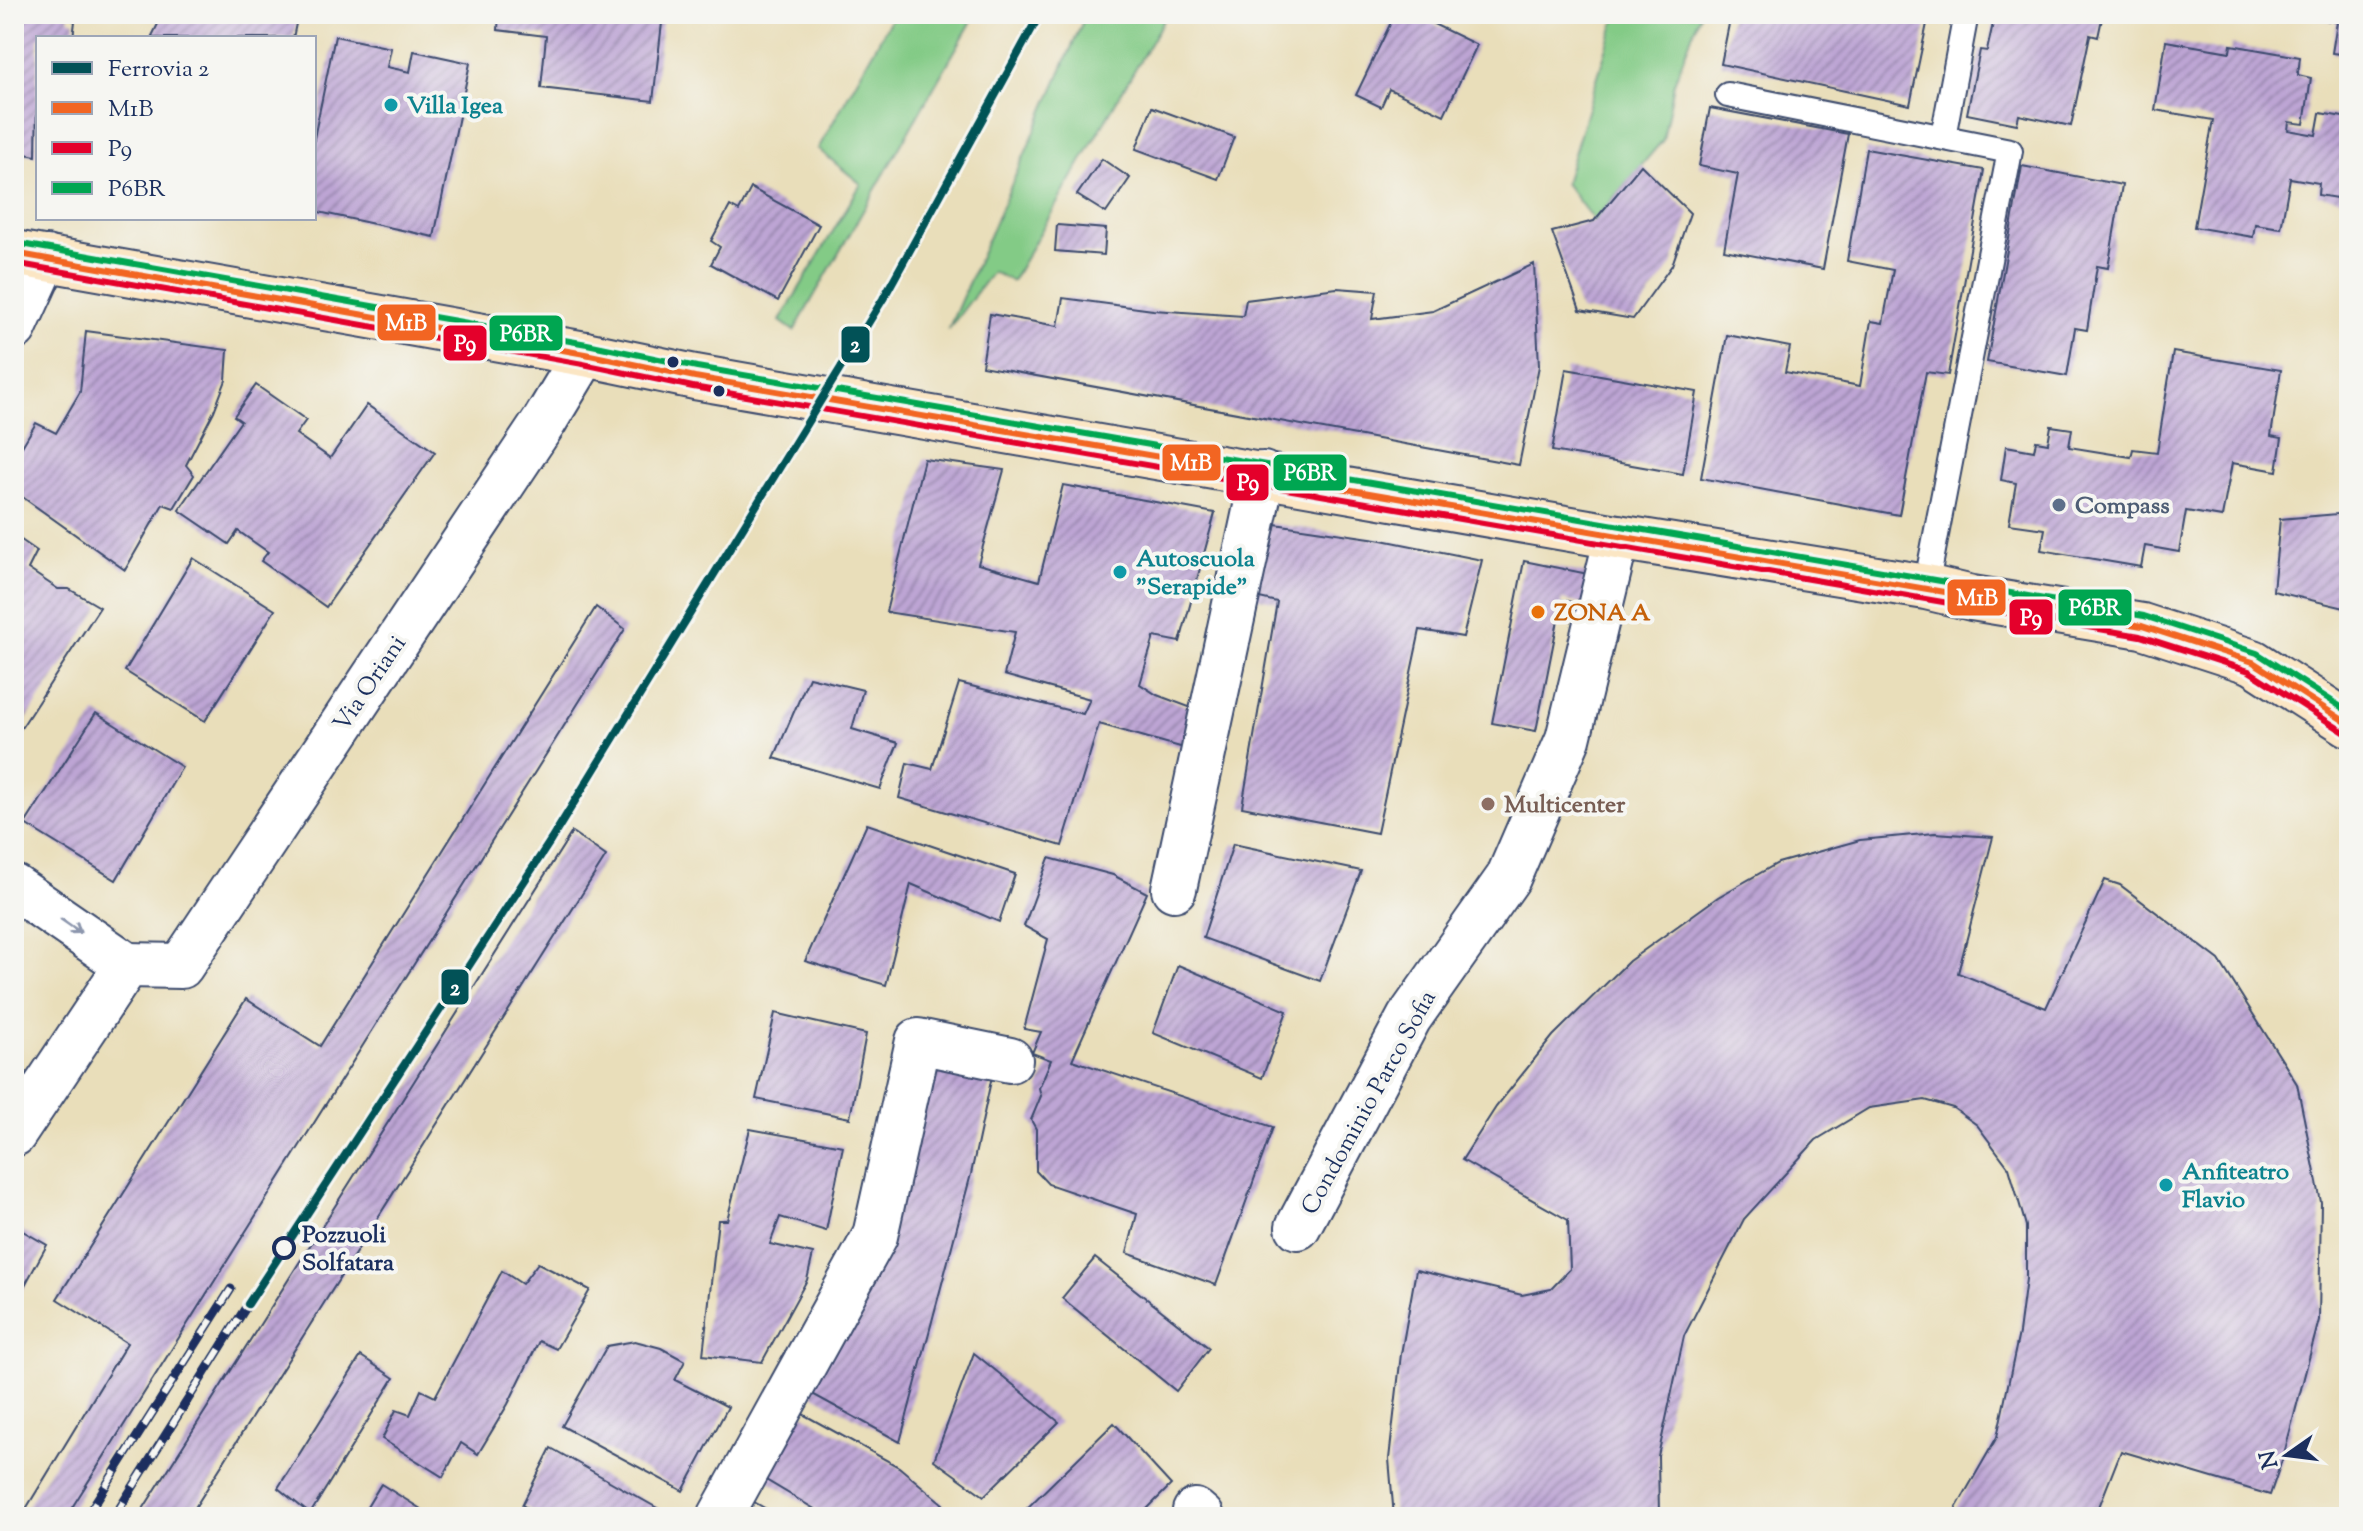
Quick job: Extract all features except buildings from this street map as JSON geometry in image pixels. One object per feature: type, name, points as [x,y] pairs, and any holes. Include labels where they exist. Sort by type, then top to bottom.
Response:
[{"type":"main road","points":[[30,256],[585,354],[695,377],[2142,626],[2253,662],[2347,722]]},
{"type":"street","points":[[14,328],[30,256]]},
{"type":"street","name":"Via Oriani","points":[[127,965],[181,966],[544,422],[585,354]]},
{"type":"street","points":[[1174,889],[1263,474]]},
{"type":"street","name":"Condominio Parco Sofia","points":[[1298,1227],[1409,1018],[1508,878],[1568,739],[1617,537]]},
{"type":"street","points":[[14,887],[127,965],[14,1134]]},
{"type":"street","points":[[720,1517],[875,1236],[918,1041],[1010,1060]]},
{"type":"lane","points":[[1943,137],[1966,14]]},
{"type":"lane","points":[[1728,95],[2010,151],[1926,587]]},
{"type":"green space","points":[[894,14],[976,14],[794,331],[780,321],[861,184],[818,149]]},
{"type":"green space","points":[[1086,14],[1167,14],[1012,281],[992,272],[948,330]]},
{"type":"green space","points":[[1617,14],[1700,14],[1674,83],[1663,140],[1594,221],[1565,183]]},
{"type":"railway","points":[[86,1517],[231,1289]]},
{"type":"railway","points":[[114,1517],[248,1304]]},
{"type":"rail line","name":"2","points":[[248,1304],[551,840],[883,299],[1040,14]]},
{"type":"transit line","name":"P6BR","points":[[16,243],[587,344],[697,367],[2144,616],[2257,653],[2349,712]]},
{"type":"transit line","name":"M1B","points":[[14,253],[585,354],[695,377],[2142,626],[2253,662],[2349,724]]},
{"type":"transit line","name":"P9","points":[[14,263],[583,364],[693,387],[2140,636],[2249,671],[2344,732]]},
{"type":"place","name":"Villa Igea","points":[[391,105]]},
{"type":"place","name":"Compass","points":[[2059,505]]},
{"type":"place","name":"Autoscuola \"Serapide\"","points":[[1120,572]]},
{"type":"place","name":"ZONA A","points":[[1538,612]]},
{"type":"place","name":"Multicenter","points":[[1488,804]]},
{"type":"place","name":"Anfiteatro Flavio","points":[[2166,1185]]},
{"type":"place","name":"Pozzuoli Solfatara","points":[[284,1248]]}]
